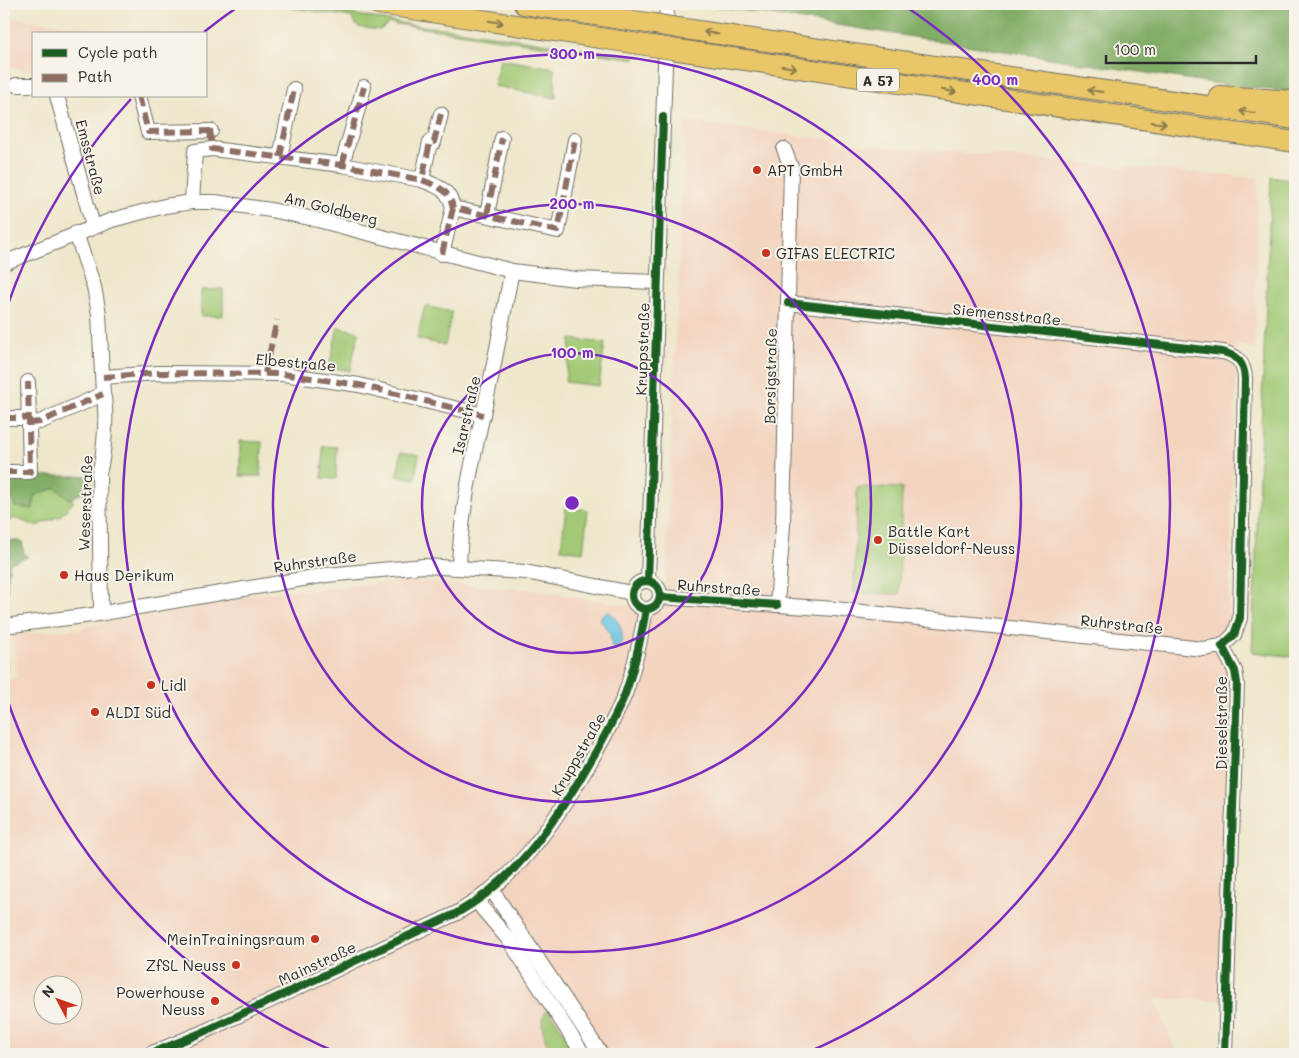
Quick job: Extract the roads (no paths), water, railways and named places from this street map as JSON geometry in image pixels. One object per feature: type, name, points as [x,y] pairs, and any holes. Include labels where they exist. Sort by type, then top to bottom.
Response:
[{"type":"highway","name":"A 57","points":[[379,4],[1295,142]]},
{"type":"highway","name":"A 57","points":[[524,4],[1143,98],[1295,119]]},
{"type":"highway","points":[[1143,98],[1169,93],[1188,92],[1295,101]]},
{"type":"street","name":"Kruppstraße","points":[[648,581],[668,4]]},
{"type":"street","points":[[16,84],[32,85]]},
{"type":"street","points":[[342,165],[364,87]]},
{"type":"street","points":[[280,157],[294,89]]},
{"type":"street","name":"Emsstraße","points":[[58,98],[93,226]]},
{"type":"street","points":[[140,98],[148,132],[210,130],[212,149]]},
{"type":"street","points":[[422,180],[430,142],[434,142],[441,114]]},
{"type":"street","points":[[487,215],[502,138]]},
{"type":"street","points":[[453,208],[558,231],[575,140]]},
{"type":"street","points":[[192,202],[195,151],[212,149],[342,165],[422,180],[443,188],[449,196],[453,208],[442,254]]},
{"type":"street","name":"Borsigstraße","points":[[777,605],[783,525],[791,167],[784,149]]},
{"type":"street","name":"Am Goldberg","points":[[4,262],[93,226],[152,209],[192,202],[242,205],[271,210],[512,271],[576,279],[657,282]]},
{"type":"street","name":"Weserstraße","points":[[76,233],[94,287],[99,314],[104,394],[107,406],[98,484],[100,492],[99,554],[102,614]]},
{"type":"street","name":"Isarstraße","points":[[459,567],[460,527],[468,477],[483,414],[512,271]]},
{"type":"street","name":"Siemensstraße","points":[[788,303],[1223,352],[1238,359],[1242,364],[1245,379],[1240,618],[1234,635],[1222,646]]},
{"type":"street","name":"Elbestraße","points":[[103,377],[158,373],[282,374],[359,385],[483,414]]},
{"type":"street","points":[[4,472],[30,472],[28,382]]},
{"type":"street","points":[[4,418],[40,422],[104,394]]},
{"type":"street","name":"Ruhrstraße","points":[[4,626],[102,614],[326,575],[387,568],[459,567],[563,578],[632,593]]},
{"type":"street","points":[[648,581],[658,588],[660,597],[657,605],[646,609],[637,606],[632,593],[637,584],[648,581]]},
{"type":"street","name":"Ruhrstraße","points":[[660,597],[845,610],[1203,650],[1222,646]]},
{"type":"street","name":"Kruppstraße","points":[[492,890],[519,866],[548,830],[608,731],[630,680],[646,609]]},
{"type":"street","name":"Dieselstraße","points":[[1222,646],[1235,671],[1237,682],[1225,1054]]},
{"type":"street","points":[[492,890],[602,1054]]},
{"type":"street","name":"Mainstraße","points":[[150,1054],[226,1022],[457,913],[492,890]]},
{"type":"street","points":[[480,899],[499,916],[511,917]]},
{"type":"street","points":[[480,899],[482,908],[509,940],[583,1054]]},
{"type":"street","points":[[509,940],[507,929],[511,917]]},
{"type":"water","points":[[607,611],[618,622],[622,633],[619,648],[612,648],[610,633],[600,620]]},
{"type":"place","name":"APT GmbH","points":[[757,170]]},
{"type":"place","name":"GIFAS ELECTRIC","points":[[766,253]]},
{"type":"place","name":"Battle Kart Düsseldorf-Neuss","points":[[878,540]]},
{"type":"place","name":"Haus Derikum","points":[[64,575]]},
{"type":"place","name":"Lidl","points":[[151,685]]},
{"type":"place","name":"ALDI Süd","points":[[95,712]]},
{"type":"place","name":"MeinTrainingsraum","points":[[315,939]]},
{"type":"place","name":"ZfSL Neuss","points":[[236,965]]},
{"type":"place","name":"Powerhouse Neuss","points":[[215,1001]]}]
